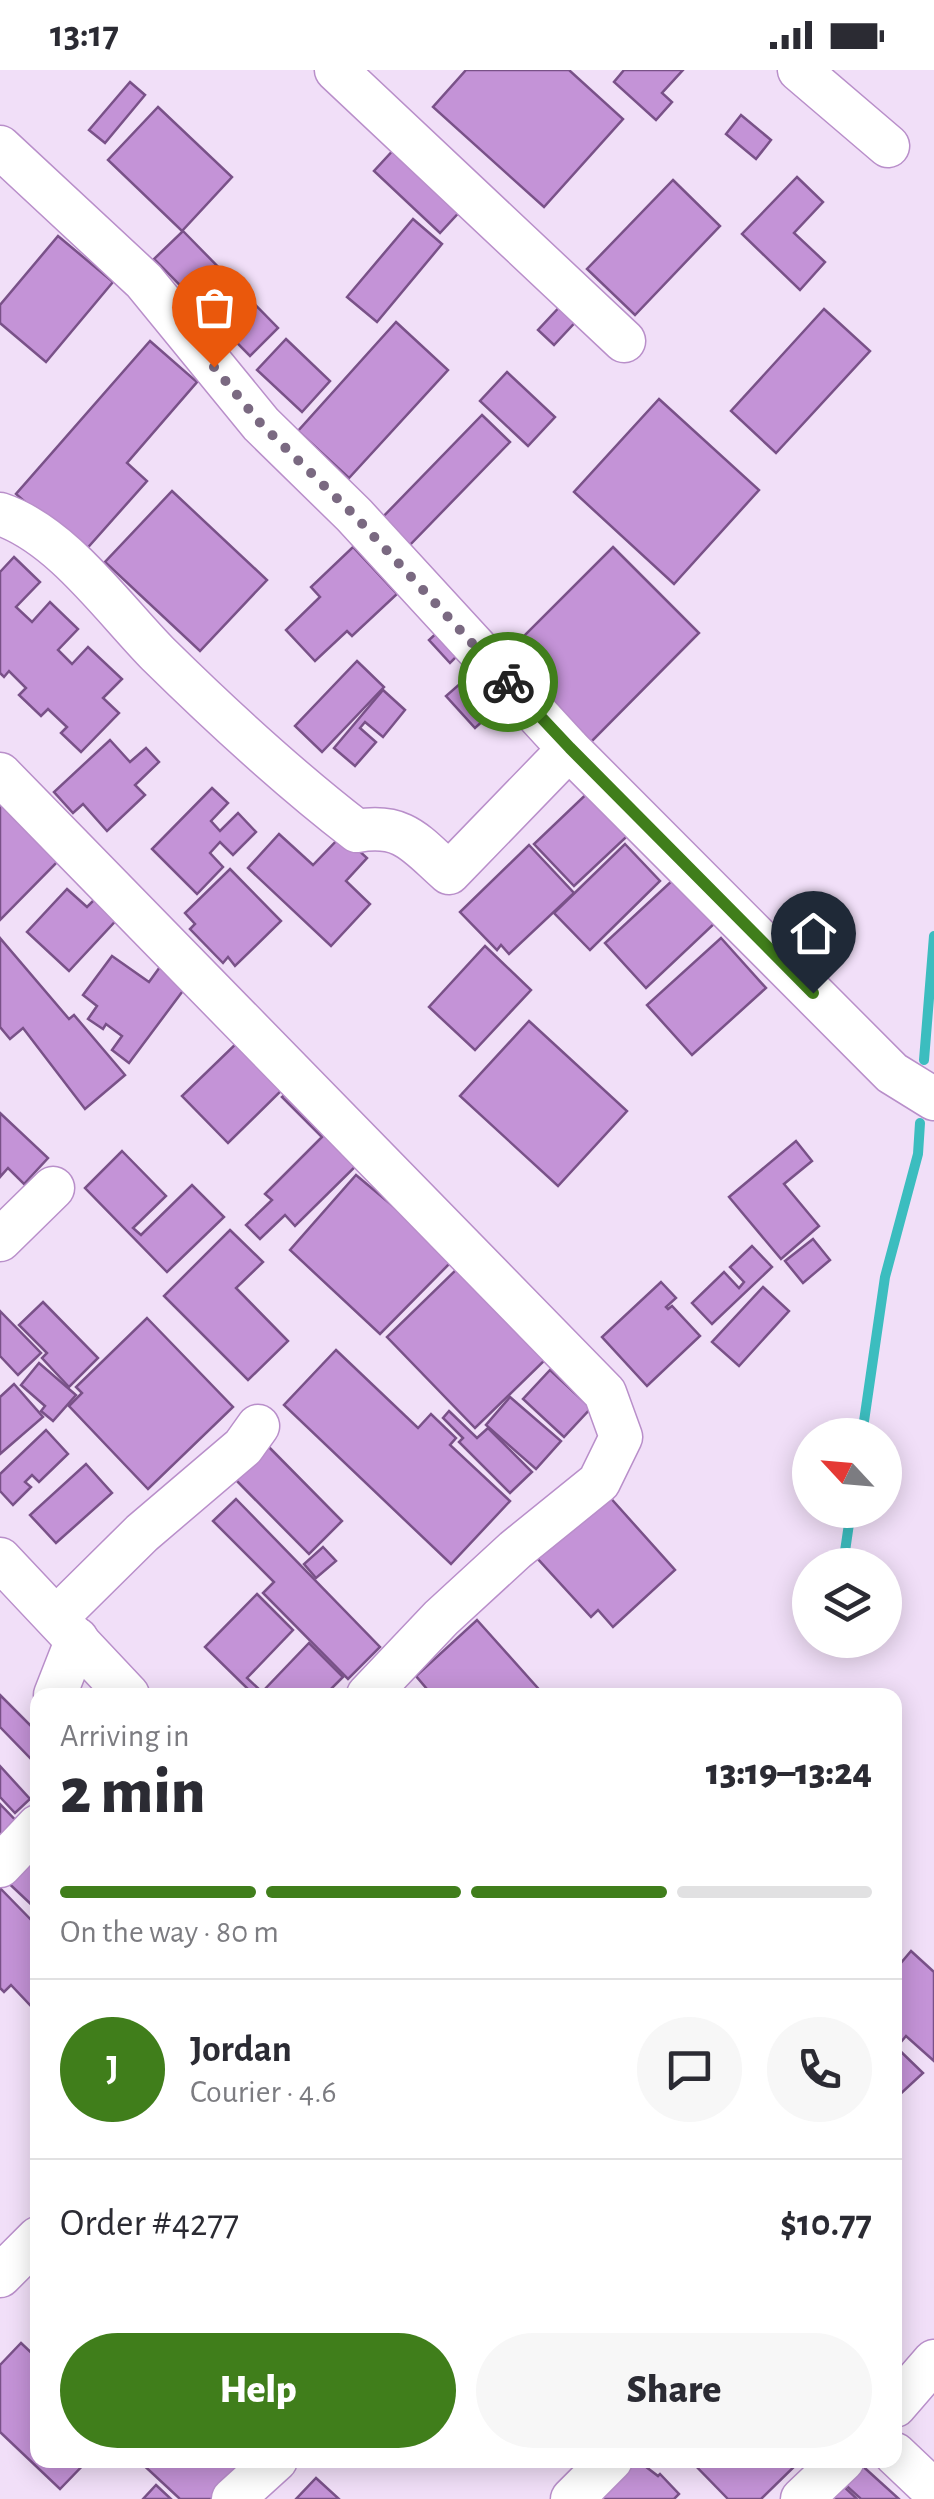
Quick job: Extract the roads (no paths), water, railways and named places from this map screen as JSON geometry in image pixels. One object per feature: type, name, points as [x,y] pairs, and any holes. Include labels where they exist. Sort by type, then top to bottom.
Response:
[{"type":"street","points":[[336,70],[624,341]]},
{"type":"street","points":[[799,70],[888,146]]},
{"type":"street","points":[[0,147],[144,281],[261,424],[354,515],[570,748],[892,1073],[934,1099]]},
{"type":"street","points":[[0,514],[26,523],[52,544],[160,656],[302,789],[357,831],[378,828],[402,832],[448,873],[570,748]]},
{"type":"street","points":[[0,774],[605,1393],[615,1414],[621,1437],[599,1482],[502,1561],[375,1688]]},
{"type":"street","points":[[0,1240],[53,1188]]},
{"type":"street","points":[[56,1688],[67,1628],[142,1533],[243,1447],[258,1426]]},
{"type":"street","points":[[0,1559],[122,1688]]},
{"type":"street","points":[[0,1866],[30,1834]]},
{"type":"street","points":[[0,2276],[30,2246]]},
{"type":"street","points":[[902,2398],[934,2361]]},
{"type":"street","points":[[902,2461],[934,2491]]},
{"type":"street","points":[[233,2499],[267,2468]]},
{"type":"street","points":[[572,2499],[603,2468]]},
{"type":"street","points":[[802,2499],[835,2468]]},
{"type":"waterway","points":[[924,1060],[934,936]]},
{"type":"waterway","points":[[864,1418],[885,1277],[918,1154],[920,1123]]},
{"type":"waterway","points":[[845,1548],[848,1528]]}]
